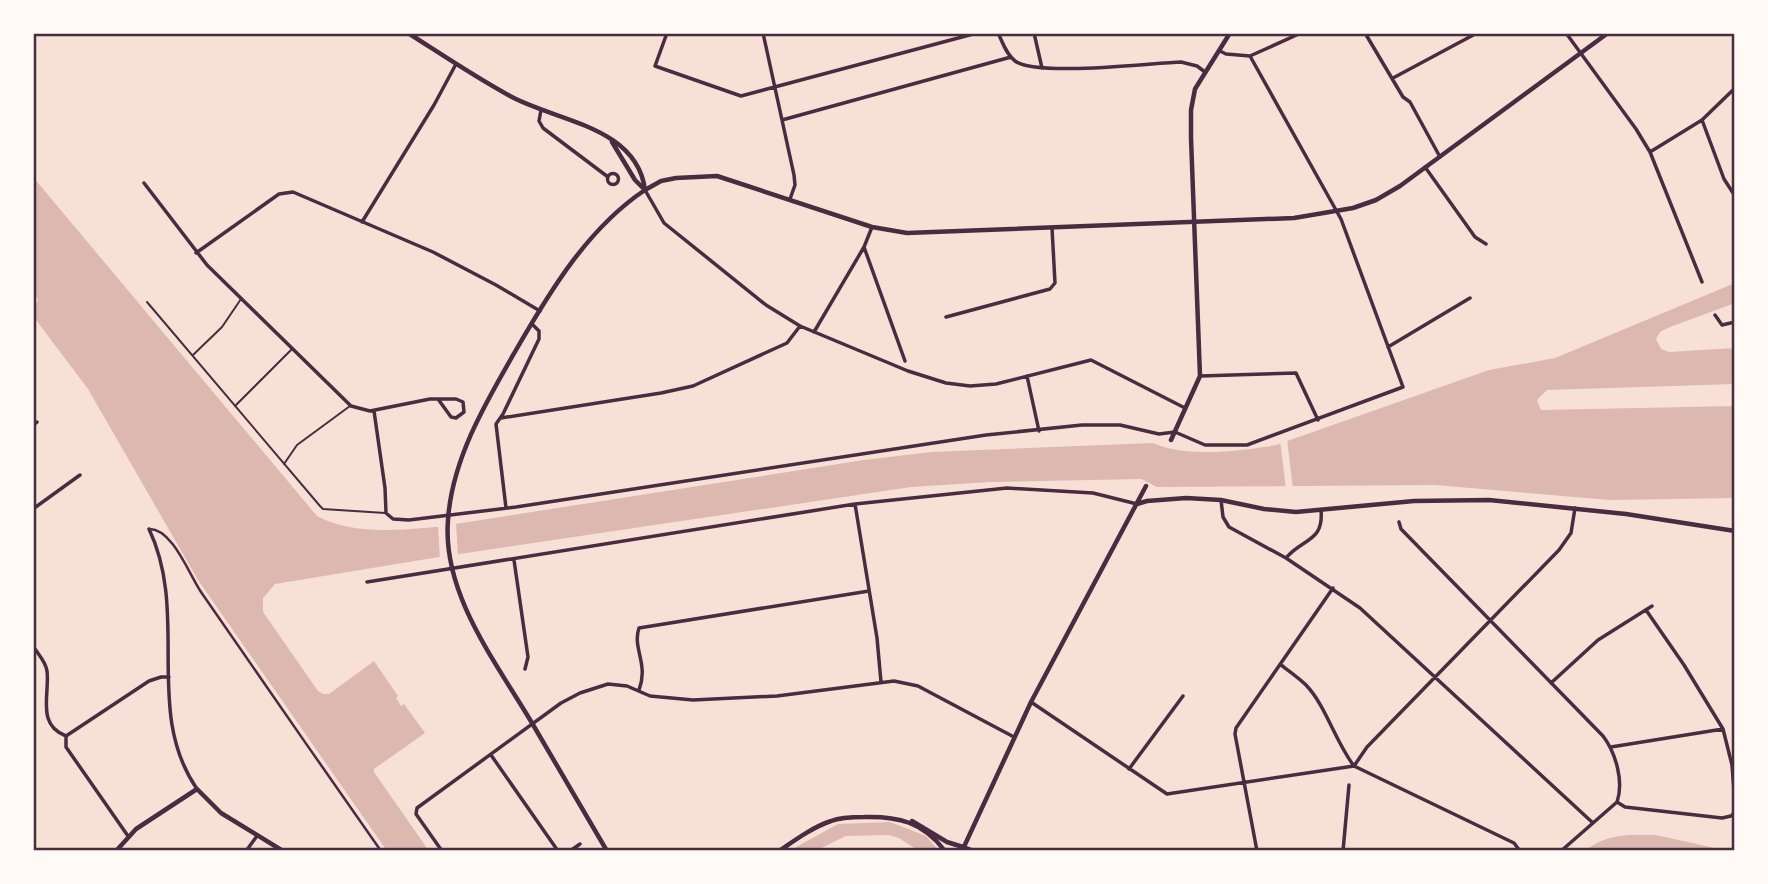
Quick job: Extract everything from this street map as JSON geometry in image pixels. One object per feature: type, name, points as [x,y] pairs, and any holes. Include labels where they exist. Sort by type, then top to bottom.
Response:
[{"type":"street","points":[[408,33],[510,96],[609,138],[636,163],[643,176],[645,190]]},
{"type":"street","points":[[667,33],[655,66],[741,96],[976,33]]},
{"type":"street","points":[[763,33],[795,182],[790,200]]},
{"type":"street","points":[[999,33],[1011,57],[1025,65],[1076,68],[1181,62],[1197,66],[1205,72]]},
{"type":"street","points":[[1034,33],[1042,68]]},
{"type":"street","points":[[1171,440],[1200,376],[1191,110],[1195,89],[1230,33]]},
{"type":"street","points":[[1220,51],[1250,56],[1301,33]]},
{"type":"street","points":[[1365,33],[1403,97],[1412,106],[1440,157]]},
{"type":"street","points":[[1393,78],[1477,33]]},
{"type":"street","points":[[1566,33],[1650,152],[1702,282]]},
{"type":"street","points":[[607,851],[514,694],[466,606],[454,575],[448,546],[450,499],[461,461],[500,379],[565,273],[602,225],[622,206],[664,180],[708,175],[730,179],[872,227],[907,233],[1294,218],[1338,213],[1376,200],[1440,157],[1608,33]]},
{"type":"street","points":[[374,411],[386,513],[393,519],[408,520],[506,508],[972,437],[1082,425],[1120,425],[1159,434],[1175,432],[1205,445],[1238,445],[1268,438],[1403,387],[1338,213],[1250,56]]},
{"type":"street","points":[[782,120],[1011,57]]},
{"type":"street","points":[[362,222],[456,62]]},
{"type":"street","points":[[1650,152],[1702,120],[1735,88]]},
{"type":"street","points":[[541,110],[539,121],[543,128],[608,177]]},
{"type":"street","points":[[1702,120],[1724,179],[1735,196]]},
{"type":"street","points":[[609,138],[664,223],[766,305],[800,326],[908,371],[946,383],[970,386],[996,384],[1091,360],[1186,409]]},
{"type":"street","points":[[1425,167],[1475,237],[1486,244]]},
{"type":"street","points":[[145,183],[196,253],[351,406],[374,411],[417,400],[438,400],[460,400],[464,412],[456,418],[451,417],[438,400]]},
{"type":"street","points":[[196,253],[283,192],[293,192],[460,266],[540,311]]},
{"type":"street","points":[[946,317],[1051,289],[1055,283],[1052,226]]},
{"type":"street","points":[[814,332],[864,247],[872,227]]},
{"type":"street","points":[[864,247],[905,361]]},
{"type":"street","points":[[1388,347],[1470,298]]},
{"type":"street","points":[[1715,315],[1722,325],[1735,323]]},
{"type":"street","points":[[506,508],[496,428],[539,339],[539,331],[532,324]]},
{"type":"street","points":[[501,418],[661,394],[693,386],[787,342],[800,326]]},
{"type":"street","points":[[1200,376],[1296,373],[1318,420]]},
{"type":"street","points":[[1027,376],[1039,431]]},
{"type":"street","points":[[33,509],[80,475]]},
{"type":"street","points":[[962,849],[1031,702],[1146,486]]},
{"type":"street","points":[[367,582],[855,505],[1007,488],[1093,493],[1137,504],[1169,498],[1221,500],[1274,511],[1321,510],[1452,499],[1489,500],[1575,508],[1735,531]]},
{"type":"street","points":[[1221,500],[1223,517],[1229,527],[1286,558],[1360,608],[1593,823]]},
{"type":"street","points":[[855,505],[881,682]]},
{"type":"street","points":[[1031,702],[1167,794],[1354,766],[1367,747],[1567,540],[1573,526],[1575,508]]},
{"type":"street","points":[[1286,558],[1317,533],[1321,527],[1321,510]]},
{"type":"street","points":[[1399,522],[1401,529],[1611,747],[1620,794],[1617,802],[1561,851]]},
{"type":"street","points":[[283,851],[221,813],[197,789],[181,762],[174,741],[169,709],[168,594],[161,560],[149,529],[167,534],[195,583],[381,851]]},
{"type":"street","points":[[514,560],[528,657],[525,669]]},
{"type":"street","points":[[1257,851],[1236,728],[1333,588]]},
{"type":"street","points":[[639,690],[644,676],[637,635],[639,628],[869,591]]},
{"type":"street","points":[[1551,683],[1598,640],[1651,606]]},
{"type":"street","points":[[1646,610],[1723,729],[1732,765],[1735,804]]},
{"type":"street","points":[[33,646],[46,665],[45,704],[48,718],[58,732],[66,736],[149,681],[169,677]]},
{"type":"street","points":[[1280,665],[1306,684],[1315,696],[1341,749],[1354,766],[1514,844],[1520,851]]},
{"type":"street","points":[[442,851],[416,812],[422,805],[568,699],[590,689],[616,684],[666,699],[743,698],[801,694],[894,681],[918,686],[1014,737]]},
{"type":"street","points":[[1129,769],[1183,696]]},
{"type":"street","points":[[1611,747],[1616,744],[1723,729]]},
{"type":"street","points":[[66,736],[66,747],[128,836]]},
{"type":"street","points":[[491,755],[558,851]]},
{"type":"street","points":[[1343,851],[1349,785]]},
{"type":"street","points":[[116,851],[128,836],[197,789]]},
{"type":"street","points":[[1617,802],[1625,807],[1722,818],[1733,814]]},
{"type":"street","points":[[779,851],[831,821],[890,816],[917,822],[947,842],[975,851]]},
{"type":"street","points":[[900,818],[931,835],[945,851]]},
{"type":"street","points":[[246,851],[257,836]]},
{"type":"street","points":[[570,851],[580,844]]},
{"type":"lane","points":[[192,356],[222,327],[241,299]]},
{"type":"lane","points":[[147,302],[323,509],[386,513]]},
{"type":"lane","points":[[234,407],[292,349]]},
{"type":"lane","points":[[283,465],[297,445],[351,406]]},
{"type":"shaded area","points":[[33,177],[317,516],[360,529],[436,527],[864,460],[931,452],[1153,443],[1166,448],[1213,452],[1276,445],[1489,370],[1555,358],[1735,283],[1735,303],[1670,327],[1660,332],[1656,339],[1661,349],[1669,352],[1735,348],[1735,384],[1547,390],[1537,400],[1541,410],[1735,406],[1735,498],[1610,500],[1435,485],[1157,487],[1141,479],[990,482],[911,487],[275,584],[263,598],[263,612],[318,691],[329,694],[374,661],[398,696],[396,698],[401,706],[404,704],[425,733],[374,769],[374,772],[429,851],[387,851],[198,580],[88,389],[33,316],[38,300],[33,291]]},
{"type":"shaded area","points":[[890,822],[926,836],[939,851],[919,851],[899,838],[888,835],[846,836],[815,851],[789,851],[838,824]]},
{"type":"shaded area","points":[[1656,835],[1728,851],[1585,851],[1606,839]]},
{"type":"pier","points":[[1309,430],[1287,439],[1293,489],[1286,489],[1280,440]]},
{"type":"pier","points":[[460,519],[456,522],[458,557],[475,557],[440,561],[438,526],[435,523]]}]
